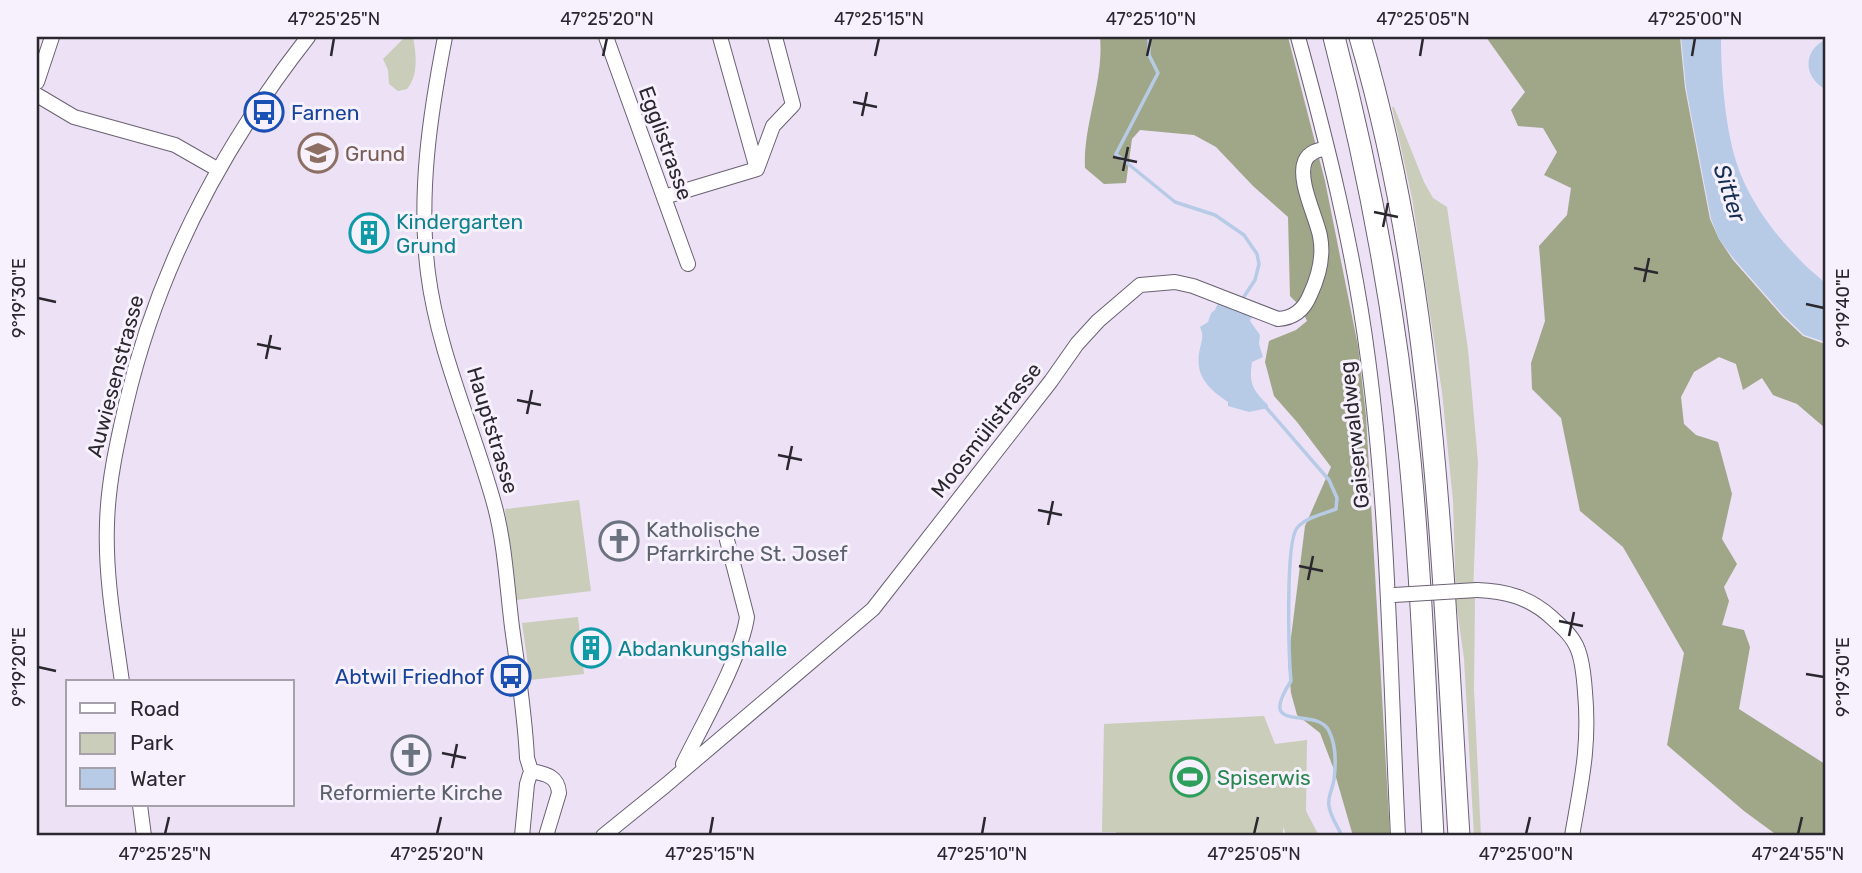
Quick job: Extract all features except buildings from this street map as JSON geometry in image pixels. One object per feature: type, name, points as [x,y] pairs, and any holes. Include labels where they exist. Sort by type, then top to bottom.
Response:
[{"type":"highway","points":[[1334,37],[1375,213],[1403,400],[1418,556],[1433,836]]},
{"type":"highway","points":[[1360,37],[1402,217],[1426,376],[1444,560],[1459,836]]},
{"type":"street","points":[[37,82],[52,37]]},
{"type":"street","name":"Auwiesenstrasse","points":[[122,680],[107,527],[116,447],[143,338],[158,295],[193,215],[217,169],[256,107],[308,37]]},
{"type":"street","name":"Hauptstrasse","points":[[445,37],[425,172],[424,226],[428,275],[444,343],[498,520],[527,758],[531,771],[527,783],[522,836]]},
{"type":"street","name":"Egglistrasse","points":[[606,37],[688,264]]},
{"type":"street","points":[[720,37],[757,169]]},
{"type":"street","points":[[757,169],[773,126],[793,105],[775,37]]},
{"type":"street","name":"Gaiserwaldweg","points":[[1298,37],[1327,148],[1355,280],[1368,359],[1390,595],[1398,836]]},
{"type":"street","points":[[37,95],[74,117],[175,145],[217,169]]},
{"type":"street","name":"Moosmülistrasse","points":[[603,836],[873,609],[1077,344],[1098,321],[1140,285],[1175,282],[1193,286],[1278,319],[1290,318],[1298,313],[1307,302],[1321,262],[1320,238],[1303,175],[1305,161],[1312,152],[1327,148]]},
{"type":"street","points":[[664,198],[757,169]]},
{"type":"street","points":[[686,768],[683,764],[745,629],[747,617],[727,540]]},
{"type":"street","points":[[1390,595],[1477,590],[1510,593],[1530,601],[1564,629],[1578,647],[1584,680],[1588,734],[1583,784],[1572,836]]},
{"type":"street","points":[[531,771],[553,778],[558,786],[559,793],[546,836]]},
{"type":"street","points":[[140,806],[144,836]]},
{"type":"green space","points":[[405,37],[413,37],[415,71],[407,89],[398,91],[389,84],[388,70],[383,59]]},
{"type":"green space","points":[[1100,37],[1288,37],[1325,181],[1358,346],[1366,416],[1390,836],[1353,836],[1320,733],[1297,715],[1291,693],[1288,661],[1305,526],[1331,467],[1274,396],[1265,362],[1269,341],[1296,330],[1307,321],[1300,306],[1290,296],[1288,217],[1253,186],[1216,147],[1194,135],[1140,130],[1132,139],[1126,183],[1104,184],[1085,168],[1087,135],[1099,70]]},
{"type":"green space","points":[[1486,37],[1680,37],[1685,88],[1710,219],[1719,239],[1733,260],[1783,317],[1803,336],[1825,344],[1825,428],[1797,404],[1773,395],[1762,378],[1743,390],[1736,364],[1719,357],[1694,372],[1681,397],[1684,424],[1696,435],[1718,442],[1732,494],[1722,539],[1737,564],[1724,587],[1729,601],[1722,625],[1744,630],[1750,647],[1739,709],[1825,764],[1825,836],[1778,836],[1744,811],[1667,745],[1684,653],[1623,547],[1580,511],[1561,418],[1532,389],[1531,363],[1545,321],[1539,246],[1567,215],[1571,188],[1544,175],[1557,152],[1543,128],[1518,126],[1511,110],[1525,92]]},
{"type":"green space","points":[[1392,107],[1424,182],[1433,198],[1447,207],[1468,349],[1478,462],[1473,593],[1474,690],[1481,836],[1474,836],[1464,659],[1456,601],[1453,501],[1442,392],[1412,198]]},
{"type":"green space","points":[[579,500],[591,591],[516,600],[505,509]]},
{"type":"green space","points":[[578,617],[584,674],[530,680],[522,623]]},
{"type":"green space","name":"Spiserwis","points":[[1264,716],[1275,744],[1307,740],[1306,811],[1319,836],[1287,836],[1283,827],[1283,836],[1117,836],[1116,832],[1102,832],[1104,724]]},
{"type":"water","name":"Sitter","points":[[1681,37],[1721,37],[1724,100],[1736,161],[1754,202],[1771,227],[1825,283],[1825,342],[1804,335],[1784,316],[1719,239],[1711,219],[1686,88]]},
{"type":"water","points":[[1825,40],[1825,89],[1810,72],[1809,57]]},
{"type":"water","points":[[1218,303],[1252,316],[1250,321],[1260,335],[1259,344],[1263,357],[1252,362],[1251,376],[1255,390],[1268,408],[1249,412],[1228,406],[1228,402],[1204,380],[1199,366],[1202,335],[1200,327],[1208,322]]},
{"type":"waterway","points":[[1149,37],[1149,55],[1158,73],[1116,154],[1175,202],[1215,215],[1244,235],[1257,254],[1259,264],[1255,280],[1241,301]]},
{"type":"waterway","points":[[1264,405],[1329,480],[1337,498],[1336,509],[1305,521],[1297,528],[1293,538],[1289,602],[1291,681],[1280,708],[1284,714],[1313,720],[1329,731],[1335,761],[1329,803],[1331,814],[1342,836]]},
{"type":"place","name":"Farnen","points":[[264,112]]},
{"type":"place","name":"Grund","points":[[318,153]]},
{"type":"place","name":"Kindergarten Grund","points":[[369,233]]},
{"type":"place","name":"Katholische Pfarrkirche St. Josef","points":[[619,541]]},
{"type":"place","name":"Abdankungshalle","points":[[591,648]]},
{"type":"place","name":"Abtwil Friedhof","points":[[511,676]]},
{"type":"place","name":"Reformierte Kirche","points":[[411,755]]},
{"type":"place","name":"Spiserwis","points":[[1190,777]]}]
